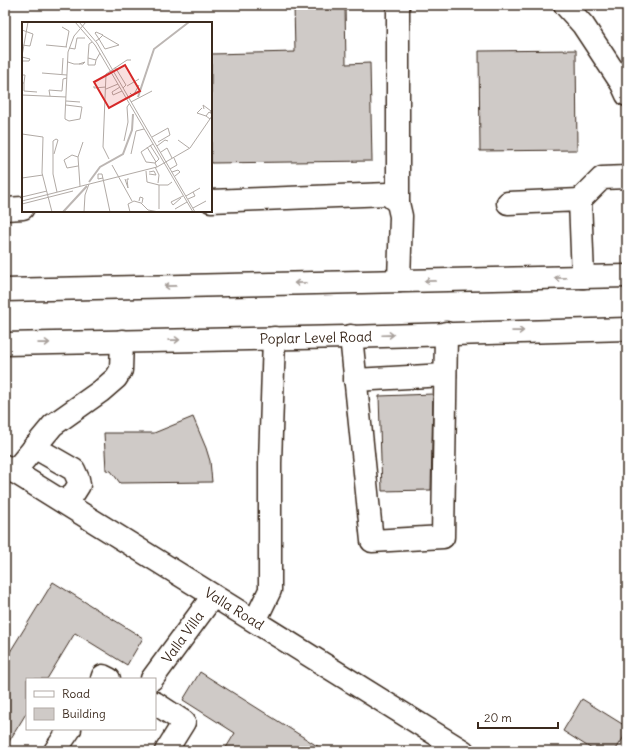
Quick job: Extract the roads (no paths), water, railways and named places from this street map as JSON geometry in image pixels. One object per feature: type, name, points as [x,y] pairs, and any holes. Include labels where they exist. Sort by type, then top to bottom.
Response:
[{"type":"main road","points":[[398,5],[398,203],[401,216],[399,281]]},
{"type":"main road","points":[[565,5],[583,26],[622,84],[627,95]]},
{"type":"main road","points":[[508,204],[580,200],[602,178],[627,177]]},
{"type":"main road","points":[[212,201],[388,194],[398,203]]},
{"type":"main road","points":[[580,200],[583,277]]},
{"type":"main road","points":[[5,209],[22,208]]},
{"type":"main road","points":[[5,290],[627,276]]},
{"type":"main road","name":"Poplar Level Road","points":[[5,344],[627,329]]},
{"type":"main road","points":[[351,336],[372,541],[443,537],[446,333]]},
{"type":"main road","points":[[255,622],[270,590],[270,456],[274,338]]},
{"type":"main road","points":[[10,469],[34,447],[53,425],[101,391],[116,378],[121,370],[122,341]]},
{"type":"main road","points":[[355,380],[445,375]]},
{"type":"main road","points":[[34,447],[74,470],[78,478],[79,485],[67,504]]},
{"type":"main road","name":"Valla Road","points":[[10,469],[463,751]]},
{"type":"main road","name":"Valla Villa","points":[[153,678],[213,596]]},
{"type":"main road","points":[[156,704],[184,722],[166,751]]},
{"type":"main road","points":[[56,751],[69,730]]}]
